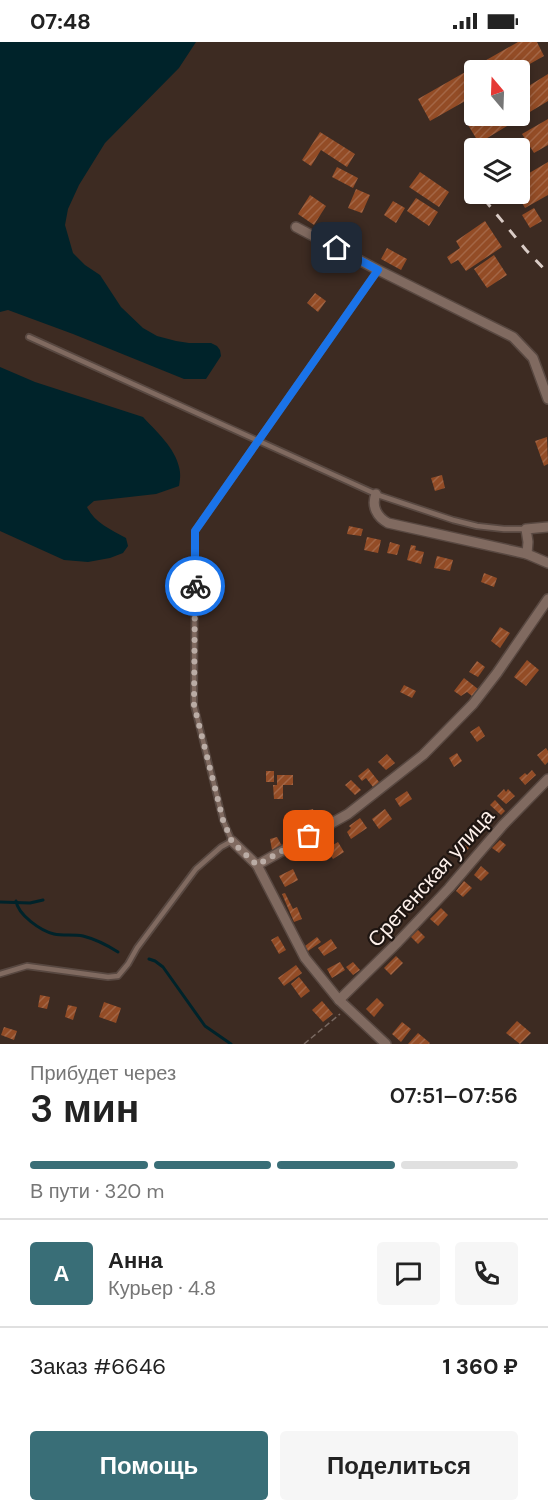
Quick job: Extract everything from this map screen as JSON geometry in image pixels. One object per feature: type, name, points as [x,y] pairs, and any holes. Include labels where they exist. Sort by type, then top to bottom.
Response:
[{"type":"street","points":[[296,227],[513,337],[533,358],[548,399]]},
{"type":"street","points":[[376,494],[374,501],[376,512],[388,523],[527,554],[548,563]]},
{"type":"street","points":[[527,554],[526,529],[548,527]]},
{"type":"street","points":[[257,865],[348,814],[423,755],[473,704],[548,599]]},
{"type":"street","name":"Сретенская улица","points":[[339,1000],[398,942],[449,888],[503,825],[548,779]]},
{"type":"street","points":[[232,842],[257,865],[305,958],[346,1008],[386,1044]]},
{"type":"lane","points":[[0,974],[27,966],[108,977],[118,976],[196,869],[221,847],[232,842],[223,820],[194,705],[195,531],[378,270]]},
{"type":"lane","points":[[29,337],[376,494],[477,526],[526,529]]},
{"type":"path","points":[[304,1044],[346,1008]]},
{"type":"water","points":[[0,42],[196,42],[179,68],[105,143],[79,185],[68,209],[65,225],[73,253],[100,275],[121,307],[143,328],[157,336],[176,341],[211,343],[217,346],[221,356],[206,379],[184,379],[8,310],[0,312]]},
{"type":"water","points":[[0,367],[35,382],[143,417],[174,453],[179,467],[179,486],[156,494],[94,501],[87,507],[98,521],[126,538],[128,546],[123,553],[88,562],[64,560],[0,531]]},
{"type":"building","points":[[518,42],[537,42],[544,56],[530,64],[530,60],[486,60]]},
{"type":"building","points":[[464,73],[464,102],[430,121],[418,99]]},
{"type":"building","points":[[548,74],[548,101],[530,112],[530,85]]},
{"type":"building","points":[[548,119],[548,145],[534,153],[530,147],[530,138],[525,138],[522,134]]},
{"type":"building","points":[[469,126],[507,126],[487,138],[476,138]]},
{"type":"building","points":[[320,132],[355,154],[347,167],[321,150],[311,166],[302,160]]},
{"type":"building","points":[[548,162],[548,195],[525,208],[523,204],[530,204],[530,173]]},
{"type":"building","points":[[337,167],[358,178],[353,188],[332,177]]},
{"type":"building","points":[[420,172],[449,192],[439,207],[409,187]]},
{"type":"building","points":[[356,189],[370,195],[362,213],[348,208]]},
{"type":"building","points":[[310,195],[326,206],[314,225],[298,214]]},
{"type":"building","points":[[416,198],[438,212],[429,226],[407,211]]},
{"type":"building","points":[[393,201],[405,208],[396,223],[384,215]]},
{"type":"building","points":[[534,208],[542,221],[530,228],[522,215]]},
{"type":"building","points":[[485,221],[502,247],[466,271],[458,260],[451,264],[447,257],[460,248],[456,241]]},
{"type":"building","points":[[351,227],[361,233],[352,246],[342,239]]},
{"type":"building","points":[[387,248],[407,259],[401,270],[381,259]]},
{"type":"building","points":[[494,255],[507,275],[487,288],[474,269]]},
{"type":"building","points":[[315,293],[326,301],[318,312],[307,303]]},
{"type":"building","points":[[547,437],[548,464],[544,466],[535,441]]},
{"type":"building","points":[[442,475],[445,488],[435,491],[431,478]]},
{"type":"building","points":[[349,526],[363,529],[361,536],[347,534]]},
{"type":"building","points":[[367,537],[381,540],[378,553],[364,550]]},
{"type":"building","points":[[390,542],[400,545],[397,555],[387,553]]},
{"type":"building","points":[[411,545],[416,546],[415,550],[424,552],[421,564],[407,560]]},
{"type":"building","points":[[437,556],[453,560],[450,571],[434,568]]},
{"type":"building","points":[[484,573],[497,578],[494,587],[481,582]]},
{"type":"building","points":[[500,627],[510,633],[500,648],[491,641]]},
{"type":"building","points":[[527,660],[539,670],[526,686],[514,677]]},
{"type":"building","points":[[477,661],[485,667],[478,677],[469,672]]},
{"type":"building","points":[[464,678],[478,689],[472,696],[467,692],[461,696],[454,691]]},
{"type":"building","points":[[404,685],[416,691],[412,698],[400,692]]},
{"type":"building","points":[[479,726],[485,736],[477,742],[470,732]]},
{"type":"building","points":[[546,748],[548,762],[545,765],[537,755]]},
{"type":"building","points":[[457,753],[462,761],[454,767],[449,758]]},
{"type":"building","points":[[387,754],[395,763],[386,770],[378,762]]},
{"type":"building","points":[[368,768],[379,782],[373,787],[366,778],[362,781],[358,776]]},
{"type":"building","points":[[532,770],[536,775],[525,785],[519,778]]},
{"type":"building","points":[[266,771],[274,771],[274,782],[266,782]]},
{"type":"building","points":[[277,775],[293,775],[293,785],[283,785],[283,799],[274,799],[273,785],[277,785]]},
{"type":"building","points":[[351,780],[361,790],[355,795],[345,785]]},
{"type":"building","points":[[504,789],[506,792],[508,789],[515,796],[506,804],[497,796]]},
{"type":"building","points":[[407,791],[412,799],[400,807],[395,799]]},
{"type":"building","points":[[495,800],[505,811],[501,815],[490,805]]},
{"type":"building","points":[[313,809],[316,819],[301,824],[298,816],[309,813],[308,810]]},
{"type":"building","points":[[385,809],[392,819],[379,829],[372,819]]},
{"type":"building","points":[[487,813],[493,820],[483,830],[477,824]]},
{"type":"building","points":[[360,818],[367,828],[351,839],[347,832],[351,828],[349,826]]},
{"type":"building","points":[[277,837],[282,846],[272,850],[270,839]]},
{"type":"building","points":[[464,840],[471,846],[463,854],[457,847]]},
{"type":"building","points":[[500,840],[506,845],[499,853],[492,848]]},
{"type":"building","points":[[338,842],[344,852],[333,859],[326,849]]},
{"type":"building","points":[[481,866],[489,873],[481,881],[474,875]]},
{"type":"building","points":[[293,869],[298,880],[285,887],[279,876]]},
{"type":"building","points":[[464,881],[472,888],[463,897],[456,891]]},
{"type":"building","points":[[415,892],[421,898],[412,908],[406,902]]},
{"type":"building","points":[[285,893],[293,909],[297,907],[302,919],[294,922],[282,894]]},
{"type":"building","points":[[441,908],[448,915],[438,926],[430,919]]},
{"type":"building","points":[[418,930],[425,937],[418,944],[411,937]]},
{"type":"building","points":[[278,936],[286,950],[279,954],[271,940]]},
{"type":"building","points":[[317,937],[321,942],[308,951],[305,946]]},
{"type":"building","points":[[331,939],[337,948],[324,956],[318,948]]},
{"type":"building","points":[[396,956],[403,963],[391,975],[384,968]]},
{"type":"building","points":[[340,962],[345,970],[332,978],[327,969]]},
{"type":"building","points":[[353,962],[360,970],[353,975],[346,967]]},
{"type":"building","points":[[296,965],[302,973],[284,986],[278,978]]},
{"type":"building","points":[[299,977],[310,991],[301,998],[291,984]]},
{"type":"building","points":[[40,995],[50,997],[47,1009],[38,1007]]},
{"type":"building","points":[[377,998],[384,1005],[374,1017],[366,1009]]},
{"type":"building","points":[[322,1001],[333,1014],[323,1022],[312,1010]]},
{"type":"building","points":[[104,1002],[121,1008],[116,1023],[99,1017]]},
{"type":"building","points":[[68,1005],[77,1007],[73,1020],[65,1017]]},
{"type":"building","points":[[517,1021],[531,1033],[520,1044],[506,1033]]},
{"type":"building","points":[[402,1022],[411,1029],[401,1042],[392,1034]]},
{"type":"building","points":[[4,1027],[17,1031],[14,1040],[1,1035]]},
{"type":"building","points":[[418,1033],[430,1043],[408,1044]]},
{"type":"waterway","points":[[0,902],[30,903],[43,900]]},
{"type":"waterway","points":[[16,901],[25,917],[43,930],[54,934],[87,937],[118,952]]},
{"type":"waterway","points":[[149,959],[163,967],[205,1026],[231,1044]]},
{"type":"railway","points":[[488,204],[548,273]]},
{"type":"way so far","points":[[195,586],[194,705],[223,820],[232,842],[257,865],[309,836]]},
{"type":"route","points":[[195,586],[195,531],[378,270],[337,248]]}]
